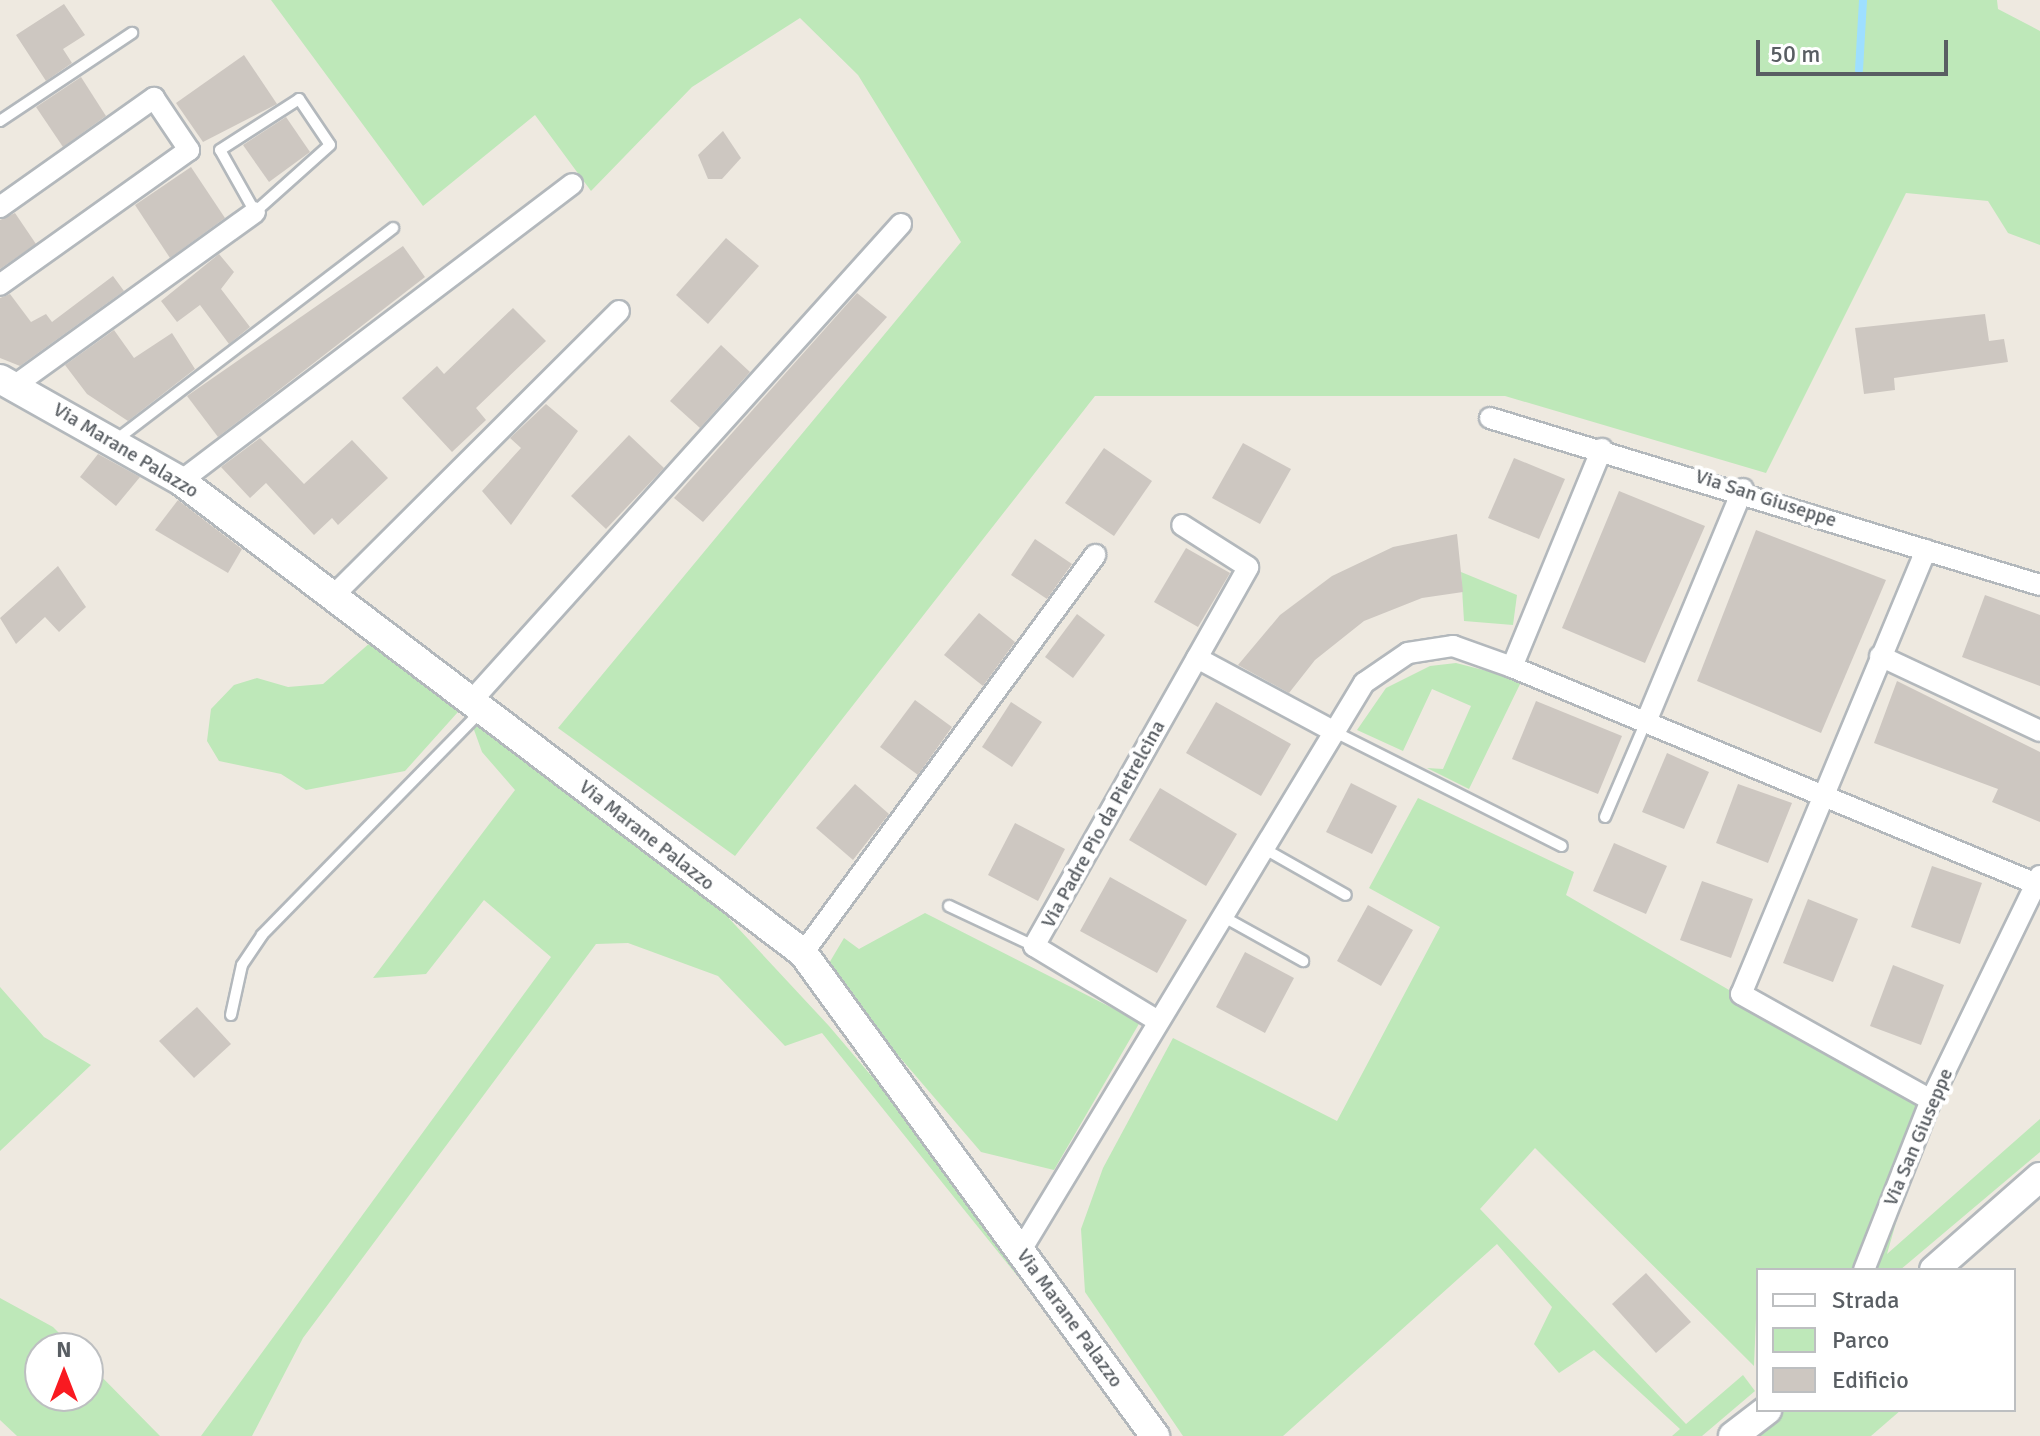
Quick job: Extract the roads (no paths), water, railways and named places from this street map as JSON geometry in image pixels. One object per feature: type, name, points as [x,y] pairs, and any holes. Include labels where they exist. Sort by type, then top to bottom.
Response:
[{"type":"main road","name":"Via Marane Palazzo","points":[[7,382],[116,440],[181,481],[337,592],[803,953],[1155,1436]]},
{"type":"main road","points":[[1936,1268],[2040,1177]]},
{"type":"main road","points":[[1733,1436],[1764,1412]]},
{"type":"street","points":[[0,207],[154,98],[189,150],[0,285]]},
{"type":"street","points":[[181,481],[572,184]]},
{"type":"street","points":[[7,382],[255,212]]},
{"type":"street","points":[[480,702],[901,224]]},
{"type":"street","points":[[337,592],[619,311]]},
{"type":"street","name":"Via San Giuseppe","points":[[1490,418],[1743,489],[2040,585]]},
{"type":"street","points":[[1512,667],[1602,449]]},
{"type":"street","points":[[1648,717],[1743,489]]},
{"type":"street","name":"Via Padre Pio da Pietrelcina","points":[[1158,1021],[1034,946],[1248,567],[1182,525]]},
{"type":"street","points":[[1926,550],[1741,994],[1931,1100]]},
{"type":"street","points":[[803,953],[1095,555]]},
{"type":"street","points":[[1021,1250],[1364,683],[1408,653],[1453,646],[1512,667],[1648,717],[2037,880]]},
{"type":"street","points":[[1880,656],[2040,731]]},
{"type":"street","points":[[1197,658],[1333,731]]},
{"type":"street","name":"Via San Giuseppe","points":[[1865,1268],[1931,1100],[2037,880]]},
{"type":"lane","points":[[0,121],[132,33]]},
{"type":"lane","points":[[299,99],[330,145],[255,212],[220,150],[299,99]]},
{"type":"lane","points":[[116,440],[393,228]]},
{"type":"lane","points":[[231,1015],[242,965],[262,935],[480,702]]},
{"type":"lane","points":[[1605,817],[1648,717]]},
{"type":"lane","points":[[1333,731],[1562,846]]},
{"type":"lane","points":[[1263,848],[1346,895]]},
{"type":"lane","points":[[949,906],[1034,946]]},
{"type":"lane","points":[[1222,916],[1303,961]]},
{"type":"waterway","points":[[1859,70],[1863,0]]}]
